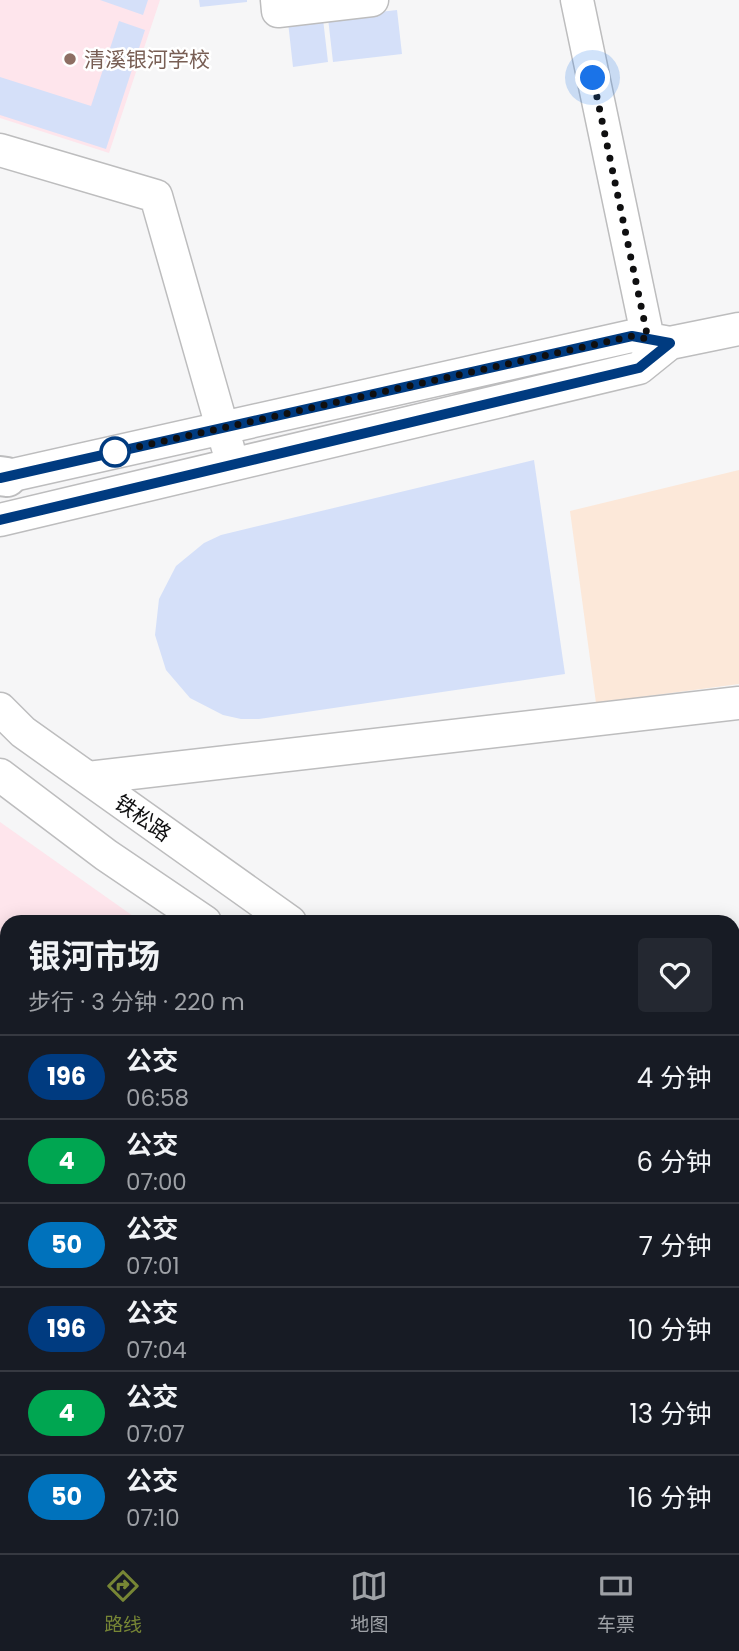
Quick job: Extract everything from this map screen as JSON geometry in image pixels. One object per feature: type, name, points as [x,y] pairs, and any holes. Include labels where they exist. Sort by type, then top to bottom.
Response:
[{"type":"street","points":[[277,0],[278,11],[372,0]]},
{"type":"street","points":[[577,0],[659,341]]},
{"type":"street","points":[[0,150],[156,196],[233,465]]},
{"type":"street","points":[[2,477],[632,336],[659,341],[739,329]]},
{"type":"street","points":[[5,521],[639,368],[659,341]]},
{"type":"street","points":[[88,778],[739,703]]},
{"type":"street","name":"铁松路","points":[[0,709],[23,732],[280,915]]},
{"type":"street","points":[[0,775],[106,855],[195,915]]},
{"type":"shaded area","name":"清溪银河学校","points":[[0,0],[160,0],[109,153],[0,118]]},
{"type":"shaded area","points":[[739,470],[739,684],[596,703],[570,511]]},
{"type":"shaded area","points":[[0,822],[132,915],[0,915]]},
{"type":"building","points":[[100,0],[148,0],[143,15]]},
{"type":"building","points":[[199,0],[247,0],[247,2],[200,7]]},
{"type":"building","points":[[397,10],[402,54],[333,62],[328,18]]},
{"type":"building","points":[[323,19],[328,62],[293,67],[288,22]]},
{"type":"building","points":[[119,21],[145,30],[106,149],[0,115],[0,77],[91,106]]},
{"type":"building","points":[[534,460],[565,674],[259,719],[241,719],[223,715],[190,698],[166,670],[155,635],[159,599],[176,566],[204,543],[221,535]]},
{"type":"bus line","name":"196","points":[[0,478],[632,336],[670,343],[639,368],[0,520]]},
{"type":"place","name":"清溪银河学校","points":[[70,59]]},
{"type":"route","points":[[115,452],[632,336],[648,339],[593,78]]}]
